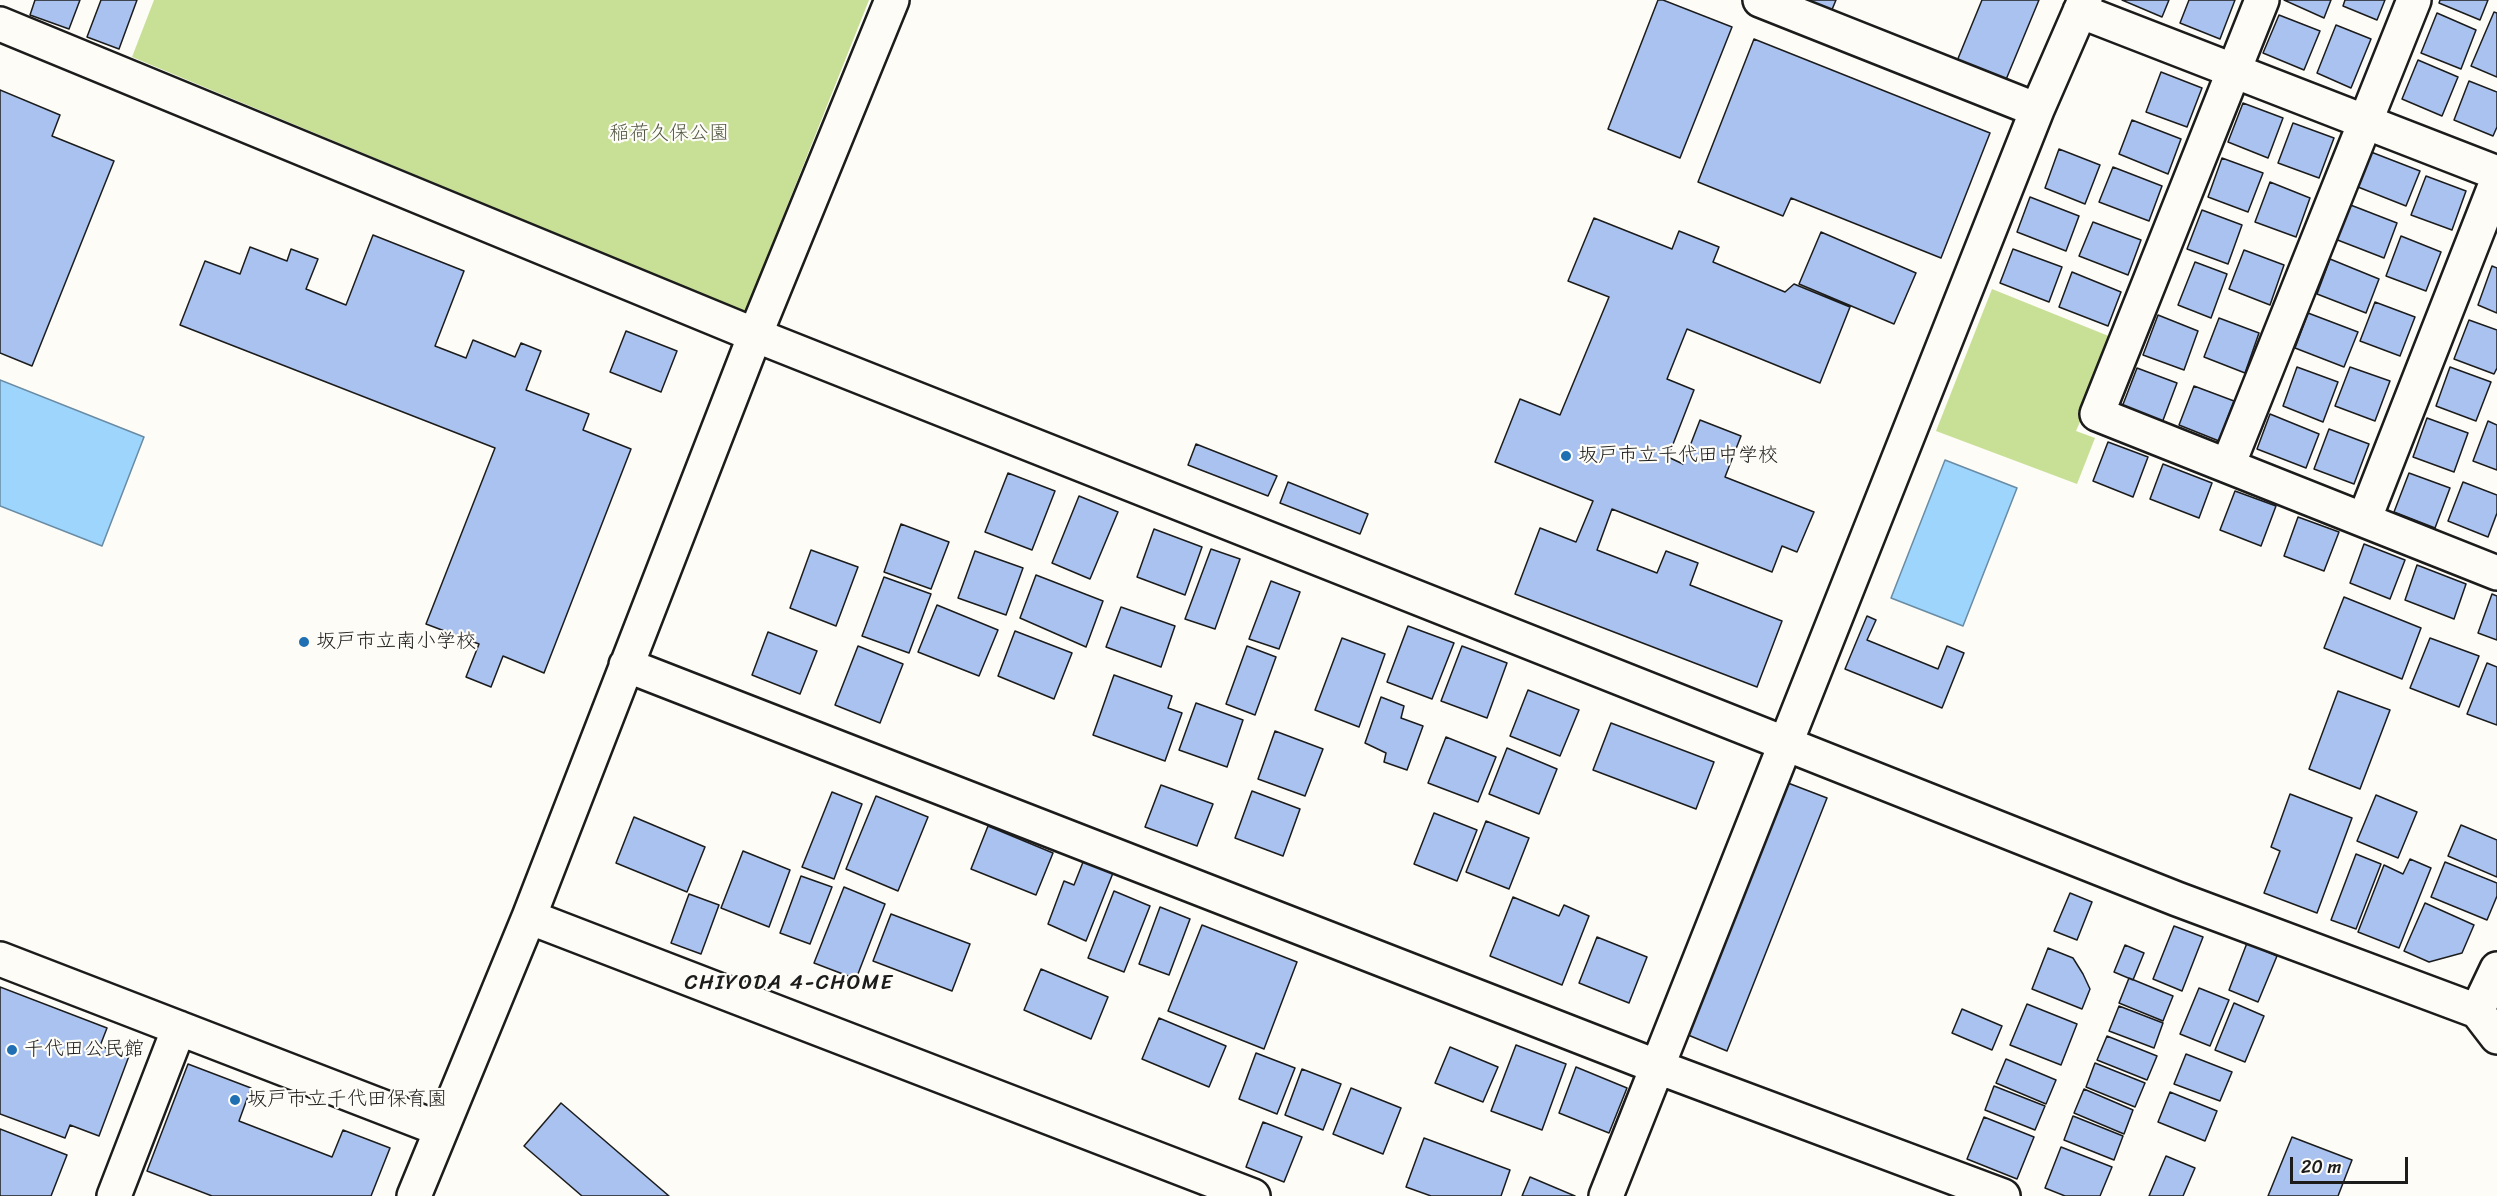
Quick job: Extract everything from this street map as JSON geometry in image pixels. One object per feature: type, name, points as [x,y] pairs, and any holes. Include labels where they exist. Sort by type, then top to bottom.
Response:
[{"type":"street","points":[[414,1196],[529,917],[755,335],[892,0]]},
{"type":"street","points":[[2262,0],[2097,414],[2497,573]]},
{"type":"street","points":[[2228,465],[2414,0]]},
{"type":"street","points":[[1763,1],[2037,110]]},
{"type":"street","points":[[1606,1196],[2037,110],[2082,6],[2233,71],[2497,172]]},
{"type":"street","points":[[0,24],[755,335],[2177,899],[2477,1011],[2497,1037]]},
{"type":"street","points":[[2364,520],[2497,181]]},
{"type":"street","points":[[626,665],[1658,1067],[2002,1196]]},
{"type":"street","points":[[529,917],[1253,1196]]},
{"type":"street","points":[[0,959],[440,1129]]},
{"type":"street","points":[[2477,1011],[2497,969]]},
{"type":"street","points":[[114,1196],[179,1028]]},
{"type":"green space","name":"稲荷久保公園","points":[[154,0],[869,0],[745,312],[132,57]]},
{"type":"green space","points":[[1992,289],[2116,339],[2076,431],[2095,438],[2077,484],[1936,431]]},
{"type":"water","points":[[0,380],[144,437],[102,546],[0,506]]},
{"type":"water","points":[[1945,460],[2017,488],[1963,626],[1891,598]]},
{"type":"building","points":[[35,0],[80,0],[69,29],[30,15]]},
{"type":"building","points":[[101,0],[137,0],[119,49],[87,37]]},
{"type":"building","points":[[1658,0],[1732,27],[1680,158],[1608,129]]},
{"type":"building","points":[[1802,0],[1836,0],[1831,12]]},
{"type":"building","points":[[1982,0],[2039,0],[2005,82],[1957,61]]},
{"type":"building","points":[[2122,0],[2169,0],[2162,17]]},
{"type":"building","points":[[2189,0],[2235,0],[2220,39],[2180,23]]},
{"type":"building","points":[[2284,0],[2331,0],[2324,18]]},
{"type":"building","points":[[2345,0],[2385,0],[2377,20],[2343,6]]},
{"type":"building","points":[[2440,0],[2488,0],[2480,20],[2439,3]]},
{"type":"building","points":[[2494,12],[2497,13],[2497,77],[2471,66]]},
{"type":"building","points":[[2437,13],[2476,30],[2461,69],[2421,53]]},
{"type":"building","points":[[2279,15],[2320,31],[2304,70],[2263,53]]},
{"type":"building","points":[[2336,25],[2371,39],[2351,88],[2317,73]]},
{"type":"building","points":[[1754,39],[1990,133],[1941,258],[1791,198],[1783,216],[1698,182]]},
{"type":"building","points":[[2418,60],[2458,77],[2442,116],[2402,99]]},
{"type":"building","points":[[2161,72],[2202,88],[2187,127],[2146,112]]},
{"type":"building","points":[[2469,81],[2497,92],[2497,127],[2493,136],[2454,120]]},
{"type":"building","points":[[0,90],[60,115],[52,136],[114,161],[32,366],[0,353]]},
{"type":"building","points":[[2243,103],[2283,118],[2268,158],[2228,142]]},
{"type":"building","points":[[2132,120],[2181,139],[2168,174],[2119,154]]},
{"type":"building","points":[[2293,123],[2334,138],[2319,178],[2278,163]]},
{"type":"building","points":[[2059,149],[2100,165],[2085,204],[2045,188]]},
{"type":"building","points":[[2371,152],[2420,171],[2406,206],[2358,187]]},
{"type":"building","points":[[2222,158],[2263,173],[2248,212],[2208,197]]},
{"type":"building","points":[[2113,167],[2162,186],[2149,221],[2099,202]]},
{"type":"building","points":[[2426,176],[2466,191],[2452,230],[2411,215]]},
{"type":"building","points":[[2270,182],[2310,198],[2296,237],[2255,222]]},
{"type":"building","points":[[2030,197],[2079,216],[2066,251],[2017,232]]},
{"type":"building","points":[[2348,204],[2397,223],[2384,258],[2335,239]]},
{"type":"building","points":[[2202,210],[2242,225],[2228,264],[2187,249]]},
{"type":"building","points":[[1594,218],[1672,249],[1679,231],[1719,247],[1713,262],[1785,292],[1794,284],[1850,307],[1820,383],[1687,329],[1667,379],[1694,390],[1668,457],[1683,464],[1700,420],[1741,436],[1725,477],[1814,512],[1797,552],[1782,546],[1772,572],[1612,509],[1597,550],[1657,573],[1666,551],[1698,563],[1690,585],[1782,621],[1757,687],[1515,594],[1540,528],[1576,542],[1593,501],[1495,462],[1520,399],[1560,415],[1609,297],[1568,281]]},
{"type":"building","points":[[2093,222],[2141,240],[2128,275],[2079,256]]},
{"type":"building","points":[[1821,232],[1916,273],[1894,324],[1799,284]]},
{"type":"building","points":[[373,235],[464,271],[435,346],[466,358],[473,340],[515,357],[521,343],[541,351],[526,390],[589,414],[583,430],[631,449],[544,673],[503,656],[491,687],[466,677],[479,644],[426,624],[495,448],[180,325],[205,261],[240,274],[250,247],[287,261],[291,249],[318,259],[306,289],[346,305]]},
{"type":"building","points":[[2401,236],[2441,252],[2426,291],[2386,276]]},
{"type":"building","points":[[2013,249],[2062,267],[2049,302],[2000,283]]},
{"type":"building","points":[[2244,250],[2284,265],[2270,305],[2229,289]]},
{"type":"building","points":[[2330,259],[2379,279],[2366,313],[2317,294]]},
{"type":"building","points":[[2195,262],[2227,274],[2211,318],[2178,305]]},
{"type":"building","points":[[2492,266],[2497,268],[2497,313],[2478,305]]},
{"type":"building","points":[[2072,272],[2121,292],[2108,326],[2059,307]]},
{"type":"building","points":[[2375,302],[2415,317],[2400,356],[2360,341]]},
{"type":"building","points":[[2308,313],[2358,332],[2344,367],[2295,348]]},
{"type":"building","points":[[2158,315],[2198,331],[2184,370],[2143,355]]},
{"type":"building","points":[[2219,318],[2259,333],[2245,373],[2204,357]]},
{"type":"building","points":[[2469,320],[2497,330],[2497,368],[2494,374],[2454,359]]},
{"type":"building","points":[[626,331],[677,351],[661,392],[610,372]]},
{"type":"building","points":[[2297,367],[2338,382],[2323,422],[2283,406]]},
{"type":"building","points":[[2350,367],[2390,381],[2375,421],[2335,406]]},
{"type":"building","points":[[2450,367],[2491,382],[2476,421],[2436,406]]},
{"type":"building","points":[[2137,368],[2177,383],[2162,423],[2122,407]]},
{"type":"building","points":[[2194,386],[2234,401],[2219,441],[2179,425]]},
{"type":"building","points":[[2270,414],[2319,434],[2306,468],[2257,449]]},
{"type":"building","points":[[2427,418],[2468,433],[2454,472],[2413,457]]},
{"type":"building","points":[[2488,421],[2497,425],[2497,470],[2473,461]]},
{"type":"building","points":[[2329,429],[2369,444],[2354,484],[2314,469]]},
{"type":"building","points":[[2108,442],[2148,457],[2133,497],[2093,481]]},
{"type":"building","points":[[1196,444],[1277,476],[1268,496],[1188,465]]},
{"type":"building","points":[[2163,464],[2212,483],[2199,518],[2150,499]]},
{"type":"building","points":[[1008,473],[1055,491],[1032,550],[985,532]]},
{"type":"building","points":[[2409,473],[2450,488],[2435,528],[2394,512]]},
{"type":"building","points":[[1288,482],[1368,514],[1360,534],[1280,503]]},
{"type":"building","points":[[2463,482],[2497,495],[2497,513],[2488,537],[2448,521]]},
{"type":"building","points":[[2235,491],[2276,506],[2261,546],[2220,530]]},
{"type":"building","points":[[1079,496],[1118,512],[1090,579],[1052,563]]},
{"type":"building","points":[[2298,517],[2339,532],[2324,571],[2284,556]]},
{"type":"building","points":[[901,524],[949,542],[931,589],[884,572]]},
{"type":"building","points":[[1154,529],[1202,547],[1185,595],[1137,577]]},
{"type":"building","points":[[2364,544],[2405,560],[2390,599],[2350,583]]},
{"type":"building","points":[[1211,549],[1240,559],[1215,629],[1185,619]]},
{"type":"building","points":[[811,550],[858,567],[836,626],[790,608]]},
{"type":"building","points":[[975,551],[1023,568],[1006,615],[958,598]]},
{"type":"building","points":[[2417,565],[2466,584],[2454,619],[2405,600]]},
{"type":"building","points":[[1036,575],[1103,601],[1086,647],[1020,618]]},
{"type":"building","points":[[884,577],[931,594],[909,653],[862,636]]},
{"type":"building","points":[[1271,581],[1300,592],[1279,649],[1249,639]]},
{"type":"building","points":[[2492,594],[2497,596],[2497,640],[2478,633]]},
{"type":"building","points":[[2344,597],[2421,628],[2402,679],[2324,648]]},
{"type":"building","points":[[937,605],[998,630],[979,676],[918,652]]},
{"type":"building","points":[[1121,607],[1175,626],[1161,667],[1106,647]]},
{"type":"building","points":[[1867,616],[1876,620],[1867,640],[1938,669],[1947,646],[1964,653],[1942,708],[1845,669]]},
{"type":"building","points":[[1408,626],[1454,643],[1432,699],[1387,682]]},
{"type":"building","points":[[1015,631],[1072,653],[1054,699],[998,676]]},
{"type":"building","points":[[768,632],[817,651],[800,694],[752,675]]},
{"type":"building","points":[[1342,638],[1385,654],[1359,727],[1315,710]]},
{"type":"building","points":[[2430,638],[2479,656],[2459,707],[2410,688]]},
{"type":"building","points":[[858,646],[903,664],[880,723],[835,705]]},
{"type":"building","points":[[1247,646],[1276,657],[1255,715],[1226,704]]},
{"type":"building","points":[[1462,646],[1507,663],[1487,718],[1441,701]]},
{"type":"building","points":[[2487,663],[2497,667],[2497,725],[2467,714]]},
{"type":"building","points":[[1114,675],[1172,696],[1168,708],[1182,713],[1165,761],[1093,735]]},
{"type":"building","points":[[1528,690],[1579,710],[1560,756],[1510,736]]},
{"type":"building","points":[[2338,691],[2390,710],[2360,789],[2309,769]]},
{"type":"building","points":[[1381,697],[1404,706],[1401,718],[1423,726],[1407,770],[1384,762],[1386,753],[1365,743]]},
{"type":"building","points":[[1196,703],[1243,720],[1227,767],[1179,750]]},
{"type":"building","points":[[1611,723],[1714,762],[1696,809],[1593,770]]},
{"type":"building","points":[[1275,731],[1323,749],[1305,796],[1258,779]]},
{"type":"building","points":[[1446,737],[1496,757],[1478,802],[1428,783]]},
{"type":"building","points":[[1507,748],[1557,769],[1539,814],[1489,794]]},
{"type":"building","points":[[1788,783],[1827,798],[1727,1051],[1688,1035]]},
{"type":"building","points":[[1161,785],[1213,804],[1197,846],[1145,827]]},
{"type":"building","points":[[1252,791],[1300,809],[1283,856],[1235,838]]},
{"type":"building","points":[[832,792],[862,804],[834,879],[802,867]]},
{"type":"building","points":[[2290,794],[2352,818],[2317,913],[2264,893],[2280,851],[2271,847]]},
{"type":"building","points":[[2376,795],[2417,812],[2398,858],[2357,841]]},
{"type":"building","points":[[876,796],[928,817],[898,891],[846,869]]},
{"type":"building","points":[[1434,813],[1477,830],[1457,881],[1414,864]]},
{"type":"building","points":[[634,817],[705,847],[687,892],[616,863]]},
{"type":"building","points":[[1486,821],[1529,838],[1509,889],[1466,872]]},
{"type":"building","points":[[2461,825],[2497,840],[2497,877],[2448,856]]},
{"type":"building","points":[[988,826],[1053,853],[1036,895],[971,869]]},
{"type":"building","points":[[743,851],[790,870],[769,927],[721,908]]},
{"type":"building","points":[[2356,854],[2381,864],[2356,929],[2331,920]]},
{"type":"building","points":[[1085,857],[1115,868],[1086,941],[1048,924],[1064,881],[1074,885]]},
{"type":"building","points":[[2410,859],[2431,868],[2399,948],[2358,932],[2384,865],[2403,874]]},
{"type":"building","points":[[2445,862],[2497,883],[2497,896],[2487,920],[2431,897]]},
{"type":"building","points":[[801,876],[832,887],[810,944],[780,933]]},
{"type":"building","points":[[844,887],[885,904],[856,979],[814,963]]},
{"type":"building","points":[[1114,891],[1150,906],[1124,972],[1088,958]]},
{"type":"building","points":[[2070,893],[2092,902],[2077,940],[2054,931]]},
{"type":"building","points":[[689,894],[719,905],[701,954],[671,943]]},
{"type":"building","points":[[1513,897],[1559,916],[1564,905],[1589,916],[1562,985],[1490,956]]},
{"type":"building","points":[[2425,903],[2474,925],[2462,953],[2429,962],[2404,951]]},
{"type":"building","points":[[1160,907],[1190,919],[1169,975],[1139,964]]},
{"type":"building","points":[[891,914],[970,944],[952,991],[873,961]]},
{"type":"building","points":[[1202,925],[1297,962],[1264,1049],[1168,1011]]},
{"type":"building","points":[[2174,926],[2203,937],[2182,991],[2153,979]]},
{"type":"building","points":[[1597,937],[1647,957],[1629,1003],[1579,983]]},
{"type":"building","points":[[2247,943],[2277,956],[2258,1002],[2229,990]]},
{"type":"building","points":[[2125,945],[2144,953],[2133,980],[2114,972]]},
{"type":"building","points":[[2048,948],[2073,958],[2083,974],[2090,989],[2082,1009],[2032,989]]},
{"type":"building","points":[[1041,969],[1108,997],[1091,1039],[1024,1010]]},
{"type":"building","points":[[2129,978],[2173,996],[2163,1021],[2119,1003]]},
{"type":"building","points":[[0,987],[107,1028],[100,1046],[129,1056],[99,1136],[70,1125],[65,1138],[0,1114]]},
{"type":"building","points":[[2199,988],[2229,1000],[2210,1046],[2180,1034]]},
{"type":"building","points":[[2234,1003],[2264,1016],[2245,1062],[2215,1050]]},
{"type":"building","points":[[2027,1004],[2077,1024],[2061,1065],[2010,1045]]},
{"type":"building","points":[[2119,1006],[2163,1023],[2154,1048],[2109,1031]]},
{"type":"building","points":[[1962,1009],[2002,1026],[1992,1050],[1952,1033]]},
{"type":"building","points":[[1159,1018],[1226,1046],[1209,1087],[1142,1059]]},
{"type":"building","points":[[2107,1036],[2157,1056],[2147,1080],[2097,1060]]},
{"type":"building","points":[[1516,1045],[1566,1064],[1542,1130],[1491,1111]]},
{"type":"building","points":[[1450,1047],[1498,1067],[1483,1102],[1435,1083]]},
{"type":"building","points":[[1256,1053],[1295,1068],[1277,1114],[1239,1099]]},
{"type":"building","points":[[2186,1054],[2232,1072],[2220,1101],[2174,1084]]},
{"type":"building","points":[[2006,1059],[2056,1080],[2046,1104],[1996,1083]]},
{"type":"building","points":[[2095,1063],[2145,1083],[2135,1107],[2086,1087]]},
{"type":"building","name":"坂戸市立千代田保育園","points":[[188,1064],[251,1088],[239,1121],[332,1157],[343,1130],[390,1148],[371,1196],[212,1196],[147,1171]]},
{"type":"building","points":[[1576,1067],[1627,1088],[1609,1133],[1559,1113]]},
{"type":"building","points":[[1302,1069],[1341,1084],[1323,1130],[1285,1115]]},
{"type":"building","points":[[1994,1086],[2045,1106],[2035,1130],[1985,1110]]},
{"type":"building","points":[[1351,1088],[1401,1108],[1383,1154],[1333,1134]]},
{"type":"building","points":[[2084,1089],[2133,1110],[2124,1134],[2074,1113]]},
{"type":"building","points":[[2170,1092],[2217,1111],[2205,1141],[2158,1122]]},
{"type":"building","points":[[561,1103],[669,1196],[582,1196],[524,1146]]},
{"type":"building","points":[[2073,1116],[2123,1136],[2114,1160],[2064,1140]]},
{"type":"building","points":[[1984,1117],[2034,1137],[2017,1179],[1967,1159]]},
{"type":"building","points":[[1263,1122],[1302,1137],[1284,1182],[1246,1167]]},
{"type":"building","points":[[0,1129],[67,1155],[51,1196],[0,1196]]},
{"type":"building","points":[[2292,1137],[2352,1160],[2338,1196],[2268,1196]]},
{"type":"building","points":[[1424,1138],[1510,1170],[1501,1196],[1431,1196],[1406,1187]]},
{"type":"building","points":[[2061,1147],[2112,1167],[2100,1196],[2065,1196],[2045,1188]]},
{"type":"building","points":[[2166,1156],[2195,1168],[2183,1196],[2149,1196]]},
{"type":"building","points":[[1530,1177],[1575,1196],[1522,1196]]},
{"type":"place","name":"坂戸市立千代田中学校","points":[[1566,456]]},
{"type":"place","name":"坂戸市立南小学校","points":[[304,642]]},
{"type":"place","name":"千代田公民館","points":[[12,1050]]},
{"type":"place","name":"坂戸市立千代田保育園","points":[[235,1100]]},
{"type":"district","name":"CHIYODA 4-CHOME","points":[[789,984]]}]
